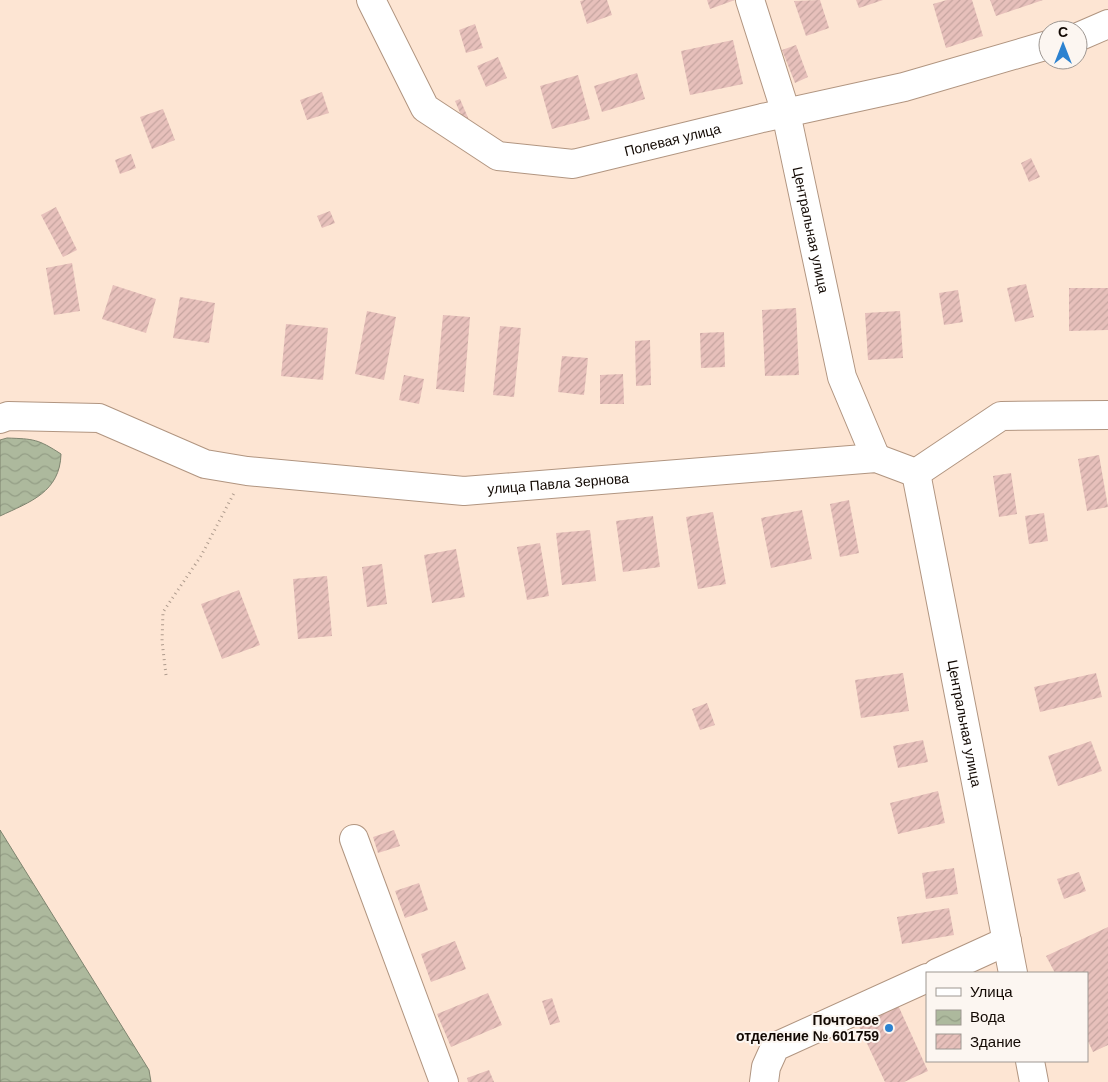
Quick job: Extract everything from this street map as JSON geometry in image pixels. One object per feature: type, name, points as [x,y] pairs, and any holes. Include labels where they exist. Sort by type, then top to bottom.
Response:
[{"type":"street","name":"Полевая улица","points":[[371,0],[425,108],[498,156],[573,164],[904,87],[1038,48]]},
{"type":"street","name":"Центральная улица","points":[[750,0],[786,113],[842,377],[876,458]]},
{"type":"street","points":[[1088,33],[1108,24]]},
{"type":"street","points":[[916,473],[1001,416],[1108,415]]},
{"type":"street","name":"улица Павла Зернова","points":[[0,419],[8,416],[99,418],[205,464],[247,471],[464,491],[876,458],[916,473]]},
{"type":"street","name":"Центральная улица","points":[[916,473],[1013,972]]},
{"type":"street","points":[[354,839],[444,1082]]},
{"type":"street","points":[[939,972],[1007,942]]},
{"type":"street","points":[[764,1082],[766,1067],[774,1047],[926,978]]},
{"type":"street","points":[[1030,1062],[1034,1082]]},
{"type":"path","points":[[166,675],[162,641],[163,612],[201,556],[224,510],[247,471]]},
{"type":"water","points":[[7,438],[36,441],[47,445],[61,454],[55,478],[49,487],[22,506],[0,516],[0,440]]},
{"type":"water","points":[[0,830],[149,1070],[151,1082],[0,1082]]},
{"type":"building","points":[[607,0],[612,15],[587,24],[580,1]]},
{"type":"building","points":[[707,0],[735,0],[710,9]]},
{"type":"building","points":[[820,0],[829,28],[806,36],[794,1]]},
{"type":"building","points":[[856,0],[883,0],[859,8]]},
{"type":"building","points":[[947,0],[972,0],[983,36],[946,48],[933,4]]},
{"type":"building","points":[[990,0],[1043,0],[996,16]]},
{"type":"building","points":[[475,24],[483,48],[466,53],[459,30]]},
{"type":"building","points":[[733,40],[743,84],[690,95],[681,51]]},
{"type":"building","points":[[796,45],[808,77],[795,83],[782,50]]},
{"type":"building","points":[[498,57],[507,78],[486,87],[477,66]]},
{"type":"building","points":[[637,73],[645,99],[602,112],[594,86]]},
{"type":"building","points":[[578,75],[590,119],[552,129],[540,86]]},
{"type":"building","points":[[322,92],[329,113],[307,120],[300,100]]},
{"type":"building","points":[[460,99],[472,127],[467,129],[455,101]]},
{"type":"building","points":[[163,109],[175,140],[152,149],[140,117]]},
{"type":"building","points":[[131,154],[136,168],[120,174],[115,160]]},
{"type":"building","points":[[1031,158],[1040,177],[1029,182],[1021,163]]},
{"type":"building","points":[[56,207],[77,250],[63,257],[41,215]]},
{"type":"building","points":[[330,211],[335,223],[322,228],[317,216]]},
{"type":"building","points":[[72,263],[80,311],[54,315],[46,268]]},
{"type":"building","points":[[1026,284],[1034,317],[1015,322],[1007,288]]},
{"type":"building","points":[[113,285],[156,299],[146,333],[102,319]]},
{"type":"building","points":[[1069,288],[1108,288],[1108,330],[1069,331]]},
{"type":"building","points":[[958,290],[963,322],[944,325],[939,293]]},
{"type":"building","points":[[180,297],[215,303],[209,343],[173,338]]},
{"type":"building","points":[[796,308],[799,375],[765,376],[762,310]]},
{"type":"building","points":[[367,311],[396,317],[384,380],[355,374]]},
{"type":"building","points":[[900,311],[903,358],[868,360],[865,313]]},
{"type":"building","points":[[443,315],[470,317],[464,392],[436,389]]},
{"type":"building","points":[[286,324],[328,328],[323,380],[281,376]]},
{"type":"building","points":[[500,326],[521,328],[514,397],[493,395]]},
{"type":"building","points":[[724,332],[725,367],[701,368],[700,333]]},
{"type":"building","points":[[650,340],[651,385],[636,386],[635,341]]},
{"type":"building","points":[[562,356],[588,358],[584,395],[558,392]]},
{"type":"building","points":[[623,374],[624,404],[600,404],[600,375]]},
{"type":"building","points":[[404,375],[424,379],[419,404],[399,400]]},
{"type":"building","points":[[1099,455],[1108,507],[1087,511],[1078,459]]},
{"type":"building","points":[[1011,473],[1017,514],[999,517],[993,476]]},
{"type":"building","points":[[849,500],[859,553],[840,557],[830,504]]},
{"type":"building","points":[[802,510],[812,559],[771,568],[761,518]]},
{"type":"building","points":[[713,512],[726,584],[698,589],[686,517]]},
{"type":"building","points":[[1044,513],[1048,541],[1029,544],[1025,516]]},
{"type":"building","points":[[653,516],[660,567],[623,572],[616,521]]},
{"type":"building","points":[[590,530],[596,581],[562,585],[556,533]]},
{"type":"building","points":[[540,543],[549,596],[527,600],[517,547]]},
{"type":"building","points":[[456,549],[465,597],[432,603],[424,555]]},
{"type":"building","points":[[382,564],[387,604],[367,607],[362,567]]},
{"type":"building","points":[[327,576],[332,636],[298,639],[293,579]]},
{"type":"building","points":[[239,590],[260,645],[222,659],[201,604]]},
{"type":"building","points":[[903,673],[909,711],[861,718],[855,680]]},
{"type":"building","points":[[1096,673],[1102,697],[1040,712],[1034,687]]},
{"type":"building","points":[[707,703],[715,725],[700,730],[692,709]]},
{"type":"building","points":[[923,740],[928,762],[898,768],[893,746]]},
{"type":"building","points":[[1091,741],[1102,771],[1058,786],[1048,756]]},
{"type":"building","points":[[938,791],[945,823],[898,834],[890,803]]},
{"type":"building","points":[[394,830],[400,846],[378,853],[373,837]]},
{"type":"building","points":[[954,868],[958,894],[926,899],[922,873]]},
{"type":"building","points":[[1079,872],[1086,891],[1064,899],[1057,879]]},
{"type":"building","points":[[419,883],[428,910],[405,918],[395,891]]},
{"type":"building","points":[[949,908],[954,935],[902,944],[897,917]]},
{"type":"building","points":[[1108,927],[1108,1045],[1093,1052],[1088,1041],[1088,972],[1054,972],[1046,956]]},
{"type":"building","points":[[455,941],[466,969],[431,982],[421,954]]},
{"type":"building","points":[[488,993],[502,1025],[451,1047],[437,1014]]},
{"type":"building","points":[[552,998],[560,1022],[550,1025],[542,1001]]},
{"type":"building","points":[[897,1003],[928,1071],[904,1082],[885,1082],[857,1022]]},
{"type":"building","points":[[489,1070],[494,1082],[468,1082],[467,1078]]},
{"type":"place","name":"Почтовое отделение № 601759","points":[[889,1028]]}]
